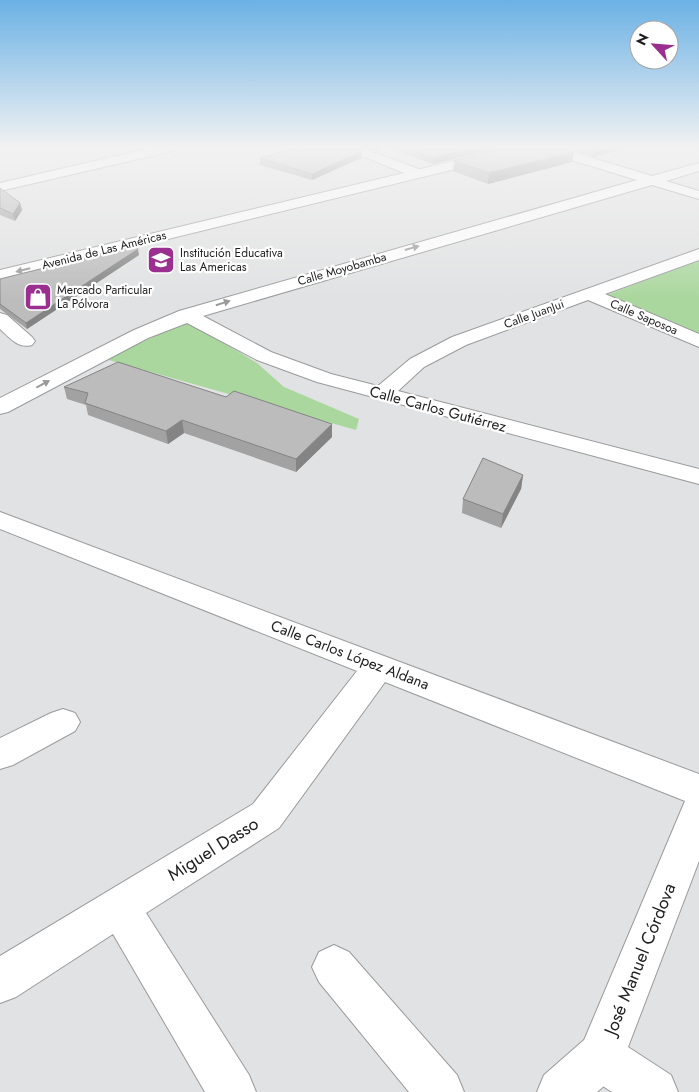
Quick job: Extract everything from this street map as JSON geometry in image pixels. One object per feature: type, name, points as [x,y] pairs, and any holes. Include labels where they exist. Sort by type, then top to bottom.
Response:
[{"type":"street","name":"Avenida de Las Américas","points":[[0,275],[320,198]]},
{"type":"street","name":"Calle Moyobamba","points":[[0,407],[115,347],[186,315],[588,198]]},
{"type":"street","name":"Calle JuanJui","points":[[381,394],[417,363],[459,342],[699,254]]},
{"type":"street","name":"Calle Saposoa","points":[[588,294],[699,341]]},
{"type":"street","name":"Calle Carlos Gutiérrez","points":[[186,315],[264,356],[290,367],[381,394],[699,477]]},
{"type":"street","points":[[0,319],[25,341]]},
{"type":"street","name":"Calle Carlos López Aldana","points":[[0,520],[699,790]]},
{"type":"street","name":"Miguel Dasso","points":[[0,981],[266,816],[379,666]]},
{"type":"street","points":[[0,755],[63,722]]},
{"type":"street","name":"José Manuel Córdova","points":[[561,1092],[601,1057],[699,811]]},
{"type":"street","points":[[120,908],[232,1092]]},
{"type":"street","points":[[334,967],[440,1092]]},
{"type":"street","points":[[601,1057],[654,1092]]},
{"type":"green space","points":[[699,260],[699,334],[607,295]]},
{"type":"green space","points":[[188,321],[257,363],[284,387],[359,419],[356,430],[105,359]]},
{"type":"building","points":[[0,198],[13,198],[20,203],[13,214],[0,208]]},
{"type":"building","name":"Mercado Particular La Pólvora","points":[[136,245],[138,249],[26,323],[0,304],[0,279]]},
{"type":"building","points":[[118,362],[226,397],[234,391],[332,424],[296,459],[182,420],[166,431],[85,403],[88,393],[64,387]]},
{"type":"building","points":[[483,458],[523,475],[503,514],[463,499]]},
{"type":"place","name":"Institución Educativa Las Americas","points":[[161,260]]},
{"type":"place","name":"Mercado Particular La Pólvora","points":[[38,297]]}]
